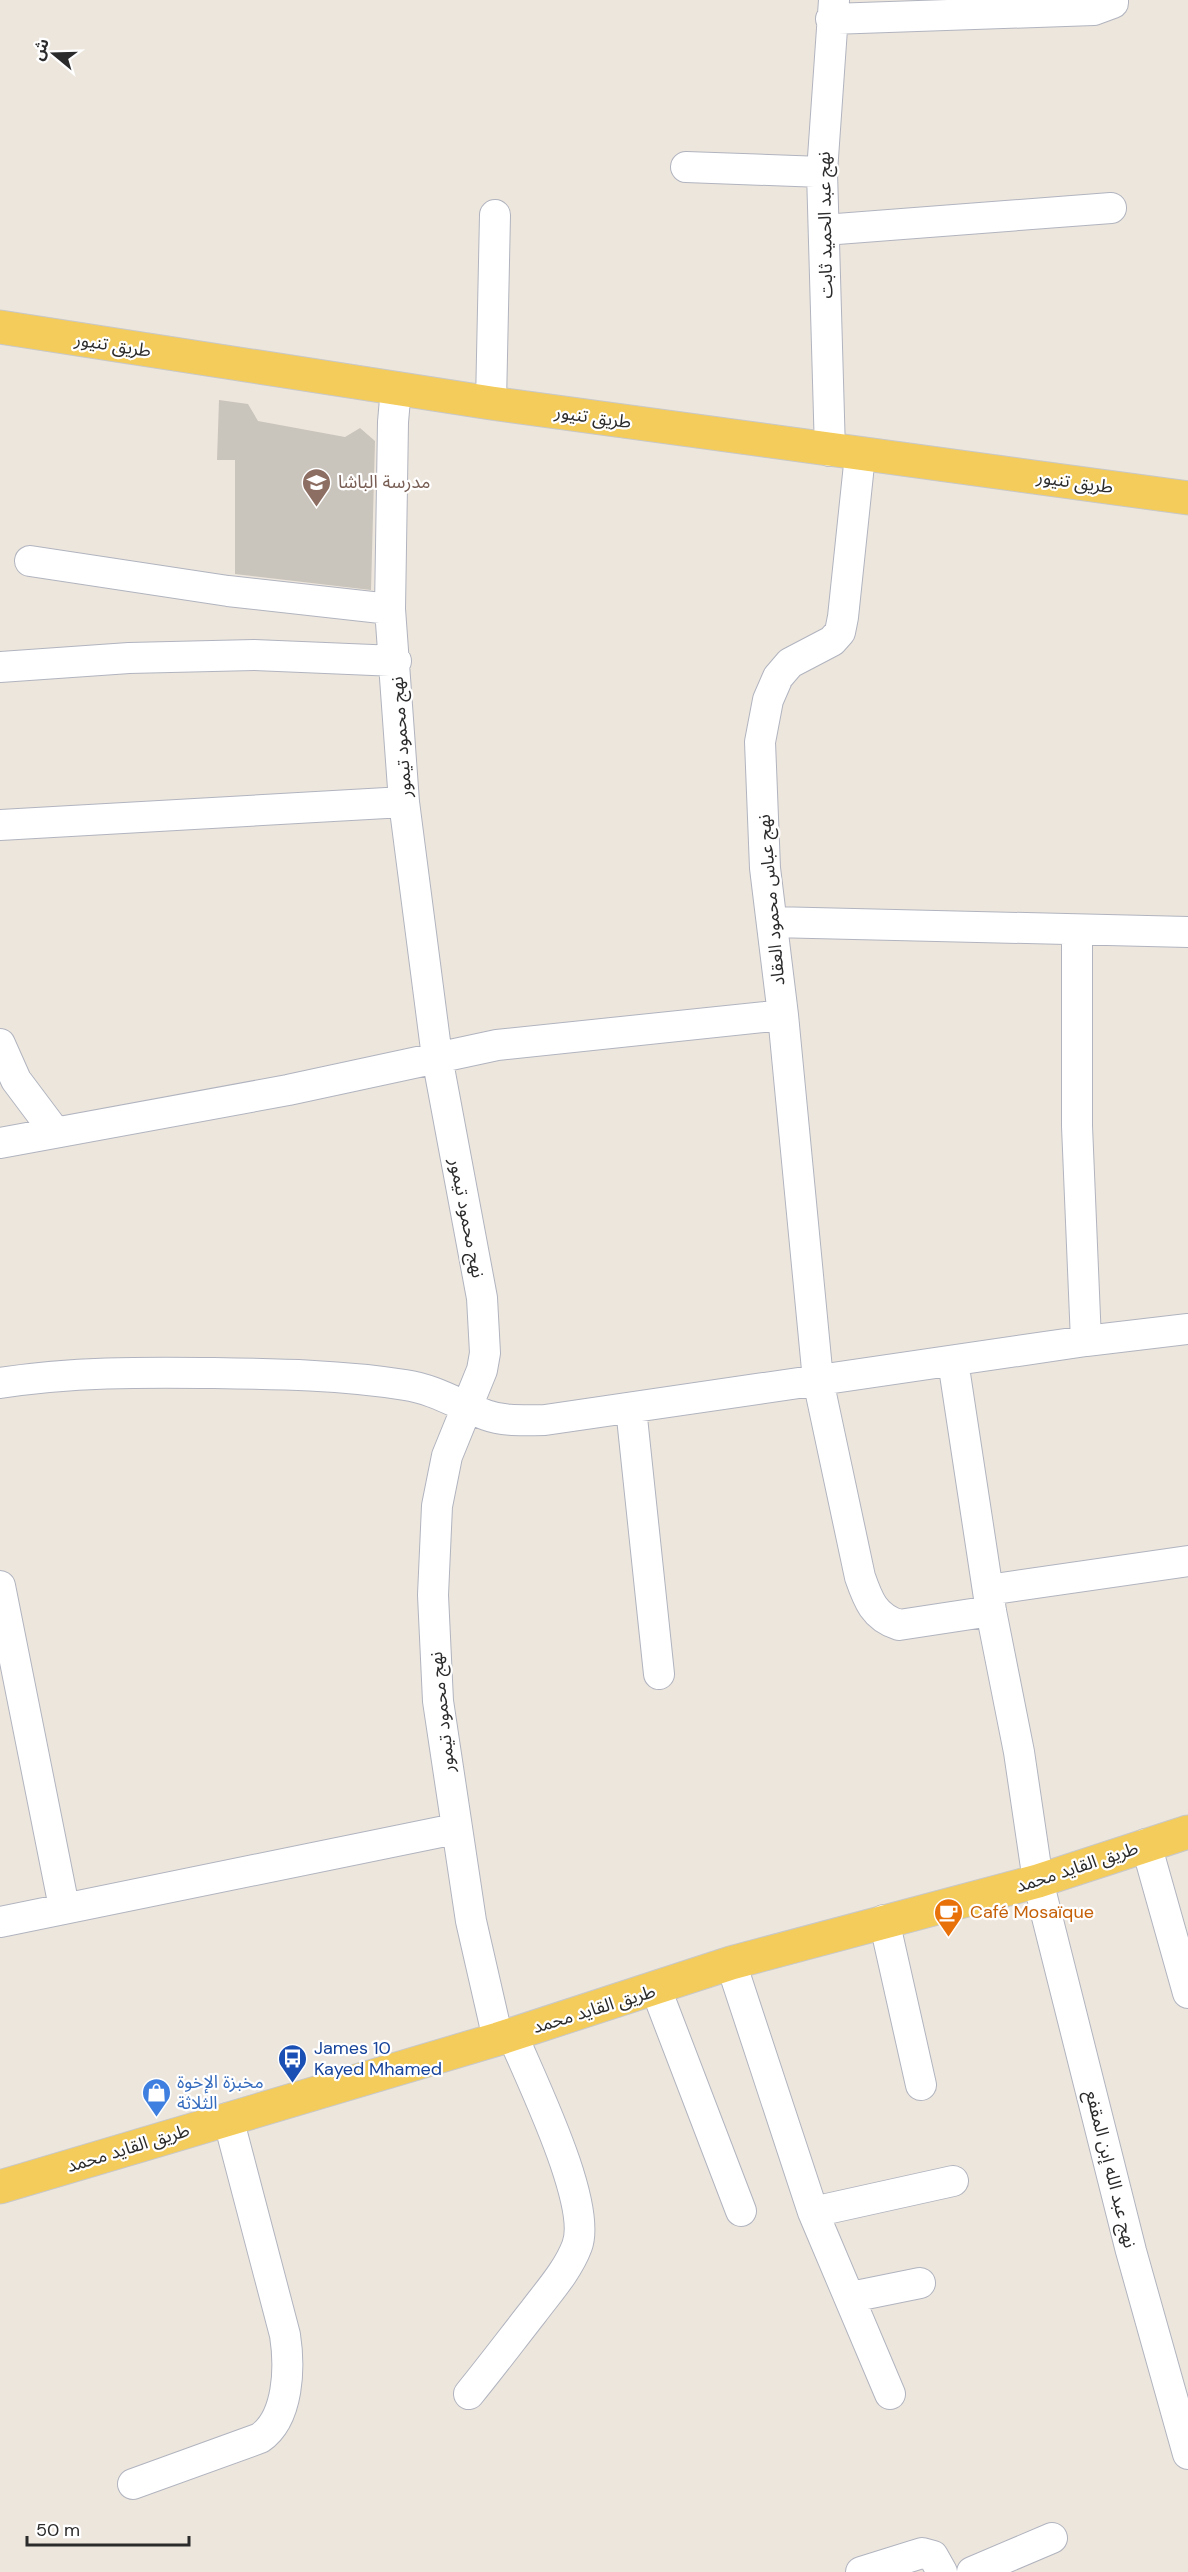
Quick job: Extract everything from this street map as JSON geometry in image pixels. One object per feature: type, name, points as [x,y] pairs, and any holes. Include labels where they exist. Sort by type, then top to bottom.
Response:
[{"type":"main road","name":"طريق تنيور","points":[[0,327],[491,403],[1188,498]]},
{"type":"main road","name":"طريق القايد محمد","points":[[0,2187],[505,2037],[731,1963],[884,1920],[1038,1881],[1188,1832]]},
{"type":"street","points":[[832,9],[1094,10],[1115,1]]},
{"type":"street","name":"نهج عبد الحميد ثابت","points":[[832,9],[822,172],[824,230],[845,453]]},
{"type":"street","points":[[686,167],[822,172]]},
{"type":"street","points":[[824,230],[1111,208]]},
{"type":"street","points":[[491,403],[495,215]]},
{"type":"street","name":"نهج محمود تيمور","points":[[396,388],[393,422],[390,609],[396,661],[404,802],[437,1058],[482,1299],[484,1362],[447,1456],[437,1506],[433,1595],[438,1701],[455,1829],[471,1921],[505,2037],[573,2190],[579,2213],[578,2245],[561,2275],[469,2394]]},
{"type":"street","name":"نهج عباس محمود العقاد","points":[[845,453],[840,632],[832,641],[790,663],[778,677],[768,700],[760,742],[765,868],[783,1015],[818,1380],[860,1577],[867,1599],[875,1612],[886,1621],[899,1625],[990,1600],[1188,1562]]},
{"type":"street","points":[[30,561],[228,591],[390,609]]},
{"type":"street","points":[[0,667],[129,658],[254,655],[396,661]]},
{"type":"street","points":[[0,825],[404,802]]},
{"type":"street","points":[[771,922],[1188,932]]},
{"type":"street","points":[[1077,931],[1077,1126],[1086,1341]]},
{"type":"street","points":[[0,1143],[288,1090],[497,1045],[783,1015]]},
{"type":"street","points":[[0,1044],[16,1080],[55,1132]]},
{"type":"street","points":[[0,1383],[48,1376],[145,1372],[347,1377],[410,1385],[488,1416],[510,1420],[545,1420],[1086,1341],[1188,1329]]},
{"type":"street","name":"نهج عبد الله إبن المقفع","points":[[953,1361],[990,1600],[1019,1752],[1038,1881],[1131,2251],[1188,2454]]},
{"type":"street","points":[[631,1408],[659,1674]]},
{"type":"street","points":[[0,1586],[64,1906]]},
{"type":"street","points":[[0,1922],[64,1906],[455,1829]]},
{"type":"street","points":[[1146,1844],[1188,1993]]},
{"type":"street","points":[[884,1920],[921,2085]]},
{"type":"street","points":[[731,1963],[813,2212],[890,2394]]},
{"type":"street","points":[[656,1989],[741,2211]]},
{"type":"street","points":[[133,2484],[260,2438],[269,2432],[277,2419],[284,2396],[288,2365],[285,2335],[228,2118]]},
{"type":"street","points":[[813,2212],[954,2181]]},
{"type":"street","points":[[850,2297],[920,2283]]},
{"type":"street","points":[[972,2572],[1052,2538]]},
{"type":"street","points":[[861,2572],[922,2553],[933,2556],[942,2572]]},
{"type":"building","points":[[219,400],[248,404],[258,421],[345,437],[360,428],[375,441],[371,590],[235,574],[235,460],[217,460]]},
{"type":"place","name":"مدرسة الباشا","points":[[317,508]]},
{"type":"place","name":"Café Mosaïque","points":[[949,1938]]},
{"type":"place","name":"James 10 Kayed Mhamed","points":[[293,2084]]},
{"type":"place","name":"مخبزة الإخوة الثلاثة","points":[[156,2118]]}]
